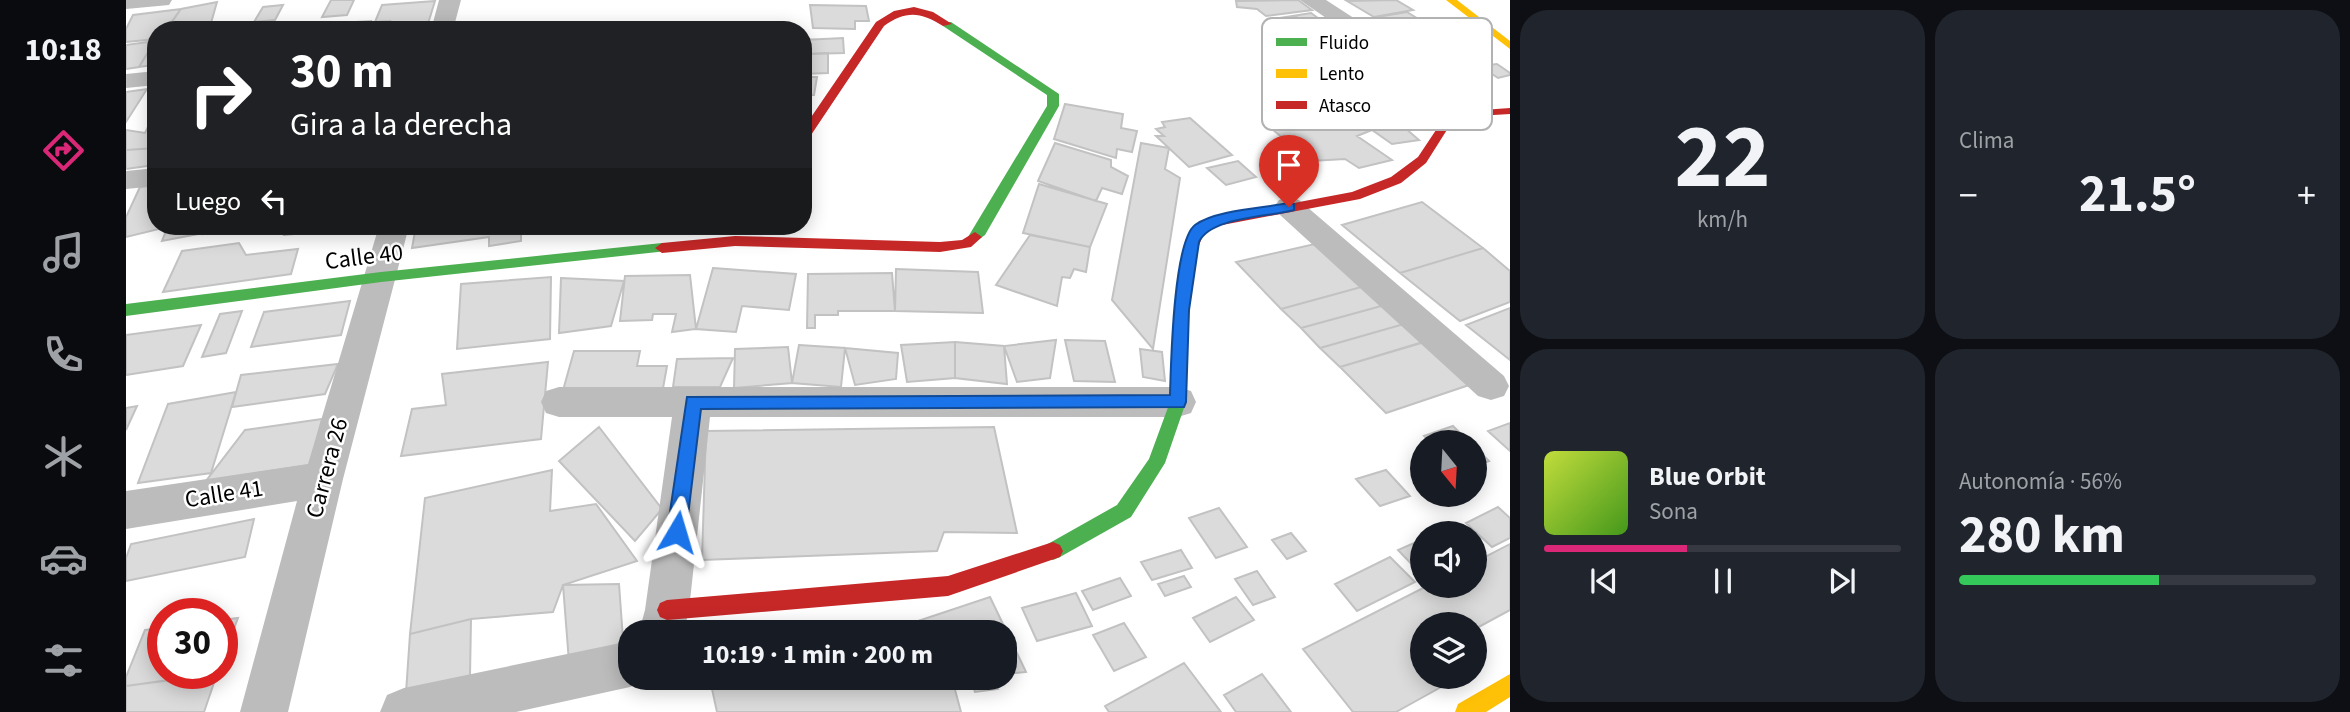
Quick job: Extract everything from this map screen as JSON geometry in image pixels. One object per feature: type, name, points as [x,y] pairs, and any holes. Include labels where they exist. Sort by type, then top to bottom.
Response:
[{"type":"main road","points":[[1451,0],[1474,18]]},
{"type":"main road","name":"Calle 40","points":[[769,235],[940,247],[966,244],[980,232],[1053,106],[1053,94],[926,10],[909,9],[894,12],[880,24],[812,125]]},
{"type":"main road","points":[[1492,32],[1510,46]]},
{"type":"main road","points":[[1492,112],[1510,111]]},
{"type":"main road","points":[[672,620],[948,586],[1058,548],[1124,512],[1156,463],[1178,402],[1181,310],[1192,242],[1198,230],[1213,222],[1355,196],[1396,180],[1422,160],[1441,130]]},
{"type":"main road","name":"Calle 40","points":[[126,310],[724,235]]},
{"type":"main road","points":[[1466,712],[1510,685]]},
{"type":"street","points":[[126,3],[161,0]]},
{"type":"street","points":[[444,21],[450,0]]},
{"type":"street","points":[[1311,0],[1338,18]]},
{"type":"street","points":[[126,81],[147,79]]},
{"type":"street","points":[[126,180],[147,178]]},
{"type":"street","points":[[1289,207],[1491,386]]},
{"type":"street","name":"Carrera 26","points":[[264,712],[323,479],[392,235]]},
{"type":"street","points":[[559,402],[1178,402]]},
{"type":"street","points":[[664,620],[693,402]]},
{"type":"street","name":"Calle 41","points":[[126,510],[323,479]]},
{"type":"street","points":[[404,712],[618,667]]},
{"type":"building","points":[[331,0],[354,0],[347,15],[322,17]]},
{"type":"building","points":[[1298,0],[1312,10],[1266,16],[1257,9],[1237,7],[1236,1]]},
{"type":"building","points":[[1396,0],[1413,10],[1374,17],[1347,1]]},
{"type":"building","points":[[435,1],[429,21],[375,21],[382,5]]},
{"type":"building","points":[[217,2],[212,21],[172,21],[181,9]]},
{"type":"building","points":[[283,5],[275,20],[255,21],[263,7]]},
{"type":"building","points":[[810,5],[866,6],[869,21],[855,21],[855,29],[813,28]]},
{"type":"building","points":[[181,9],[172,21],[147,21],[147,40],[126,42],[126,29],[133,15]]},
{"type":"building","points":[[1407,12],[1417,18],[1379,18]]},
{"type":"building","points":[[1311,13],[1318,18],[1295,16],[1280,18]]},
{"type":"building","points":[[843,38],[844,53],[812,54],[812,40]]},
{"type":"building","points":[[147,42],[147,54],[139,67],[126,69],[126,45]]},
{"type":"building","points":[[828,53],[828,73],[812,74],[812,54]]},
{"type":"building","points":[[147,54],[147,66],[139,67]]},
{"type":"building","points":[[1497,64],[1510,75],[1498,78],[1492,74],[1492,65]]},
{"type":"building","points":[[812,77],[817,77],[814,95]]},
{"type":"building","points":[[147,89],[126,122],[126,92]]},
{"type":"building","points":[[1065,104],[1123,114],[1121,128],[1137,131],[1132,152],[1117,149],[1116,158],[1054,139]]},
{"type":"building","points":[[1190,118],[1232,155],[1189,167],[1156,136],[1164,136],[1156,129],[1165,127],[1162,122]]},
{"type":"building","points":[[147,129],[147,149],[126,150],[126,130],[145,133]]},
{"type":"building","points":[[1273,130],[1372,130],[1357,136],[1392,160],[1359,168],[1345,159],[1311,161]]},
{"type":"building","points":[[1372,130],[1407,130],[1419,140],[1392,144]]},
{"type":"building","points":[[1055,143],[1111,160],[1111,167],[1128,176],[1122,194],[1102,188],[1096,201],[1038,181]]},
{"type":"building","points":[[1141,143],[1169,148],[1165,169],[1180,178],[1153,349],[1112,300]]},
{"type":"building","points":[[147,149],[147,166],[126,169],[126,150]]},
{"type":"building","points":[[1238,161],[1256,177],[1226,185],[1207,168]]},
{"type":"building","points":[[1039,184],[1107,204],[1090,247],[1023,233]]},
{"type":"building","points":[[147,186],[147,232],[126,237],[126,217],[140,187]]},
{"type":"building","points":[[1422,202],[1483,248],[1400,273],[1342,225]]},
{"type":"building","points":[[164,235],[193,235],[162,241]]},
{"type":"building","points":[[414,235],[521,235],[521,241],[489,246],[489,237],[412,248]]},
{"type":"building","points":[[1030,235],[1090,247],[1086,272],[1074,269],[1070,278],[1062,277],[1057,306],[996,285]]},
{"type":"building","points":[[239,243],[246,255],[298,249],[291,274],[163,292],[182,251]]},
{"type":"building","points":[[1319,243],[1365,286],[1281,309],[1236,262]]},
{"type":"building","points":[[1483,248],[1510,271],[1510,302],[1460,321],[1400,273]]},
{"type":"building","points":[[713,268],[796,274],[789,310],[742,306],[736,332],[696,329]]},
{"type":"building","points":[[896,269],[978,272],[983,313],[895,311]]},
{"type":"building","points":[[892,273],[895,311],[838,311],[838,315],[815,315],[815,328],[807,328],[808,274]]},
{"type":"building","points":[[690,275],[696,329],[672,332],[676,314],[653,314],[652,320],[620,321],[625,276]]},
{"type":"building","points":[[551,277],[550,339],[457,349],[461,284]]},
{"type":"building","points":[[561,278],[624,281],[611,326],[559,333]]},
{"type":"building","points":[[1365,286],[1385,305],[1301,328],[1281,309]]},
{"type":"building","points":[[350,301],[341,335],[251,347],[264,312]]},
{"type":"building","points":[[1385,305],[1404,324],[1320,348],[1301,328]]},
{"type":"building","points":[[1510,308],[1510,360],[1466,325]]},
{"type":"building","points":[[242,311],[226,353],[202,357],[220,314]]},
{"type":"building","points":[[1404,324],[1423,342],[1340,367],[1320,348]]},
{"type":"building","points":[[201,325],[183,366],[126,375],[126,335]]},
{"type":"building","points":[[1056,340],[1050,378],[1017,382],[1004,346]]},
{"type":"building","points":[[1065,340],[1105,341],[1115,382],[1074,381]]},
{"type":"building","points":[[1428,341],[1475,383],[1386,413],[1340,367]]},
{"type":"building","points":[[955,342],[955,378],[907,382],[901,345]]},
{"type":"building","points":[[955,342],[1004,346],[1007,384],[955,378]]},
{"type":"building","points":[[799,345],[845,348],[841,387],[792,383]]},
{"type":"building","points":[[788,347],[792,383],[734,388],[735,349]]},
{"type":"building","points":[[845,348],[898,353],[896,379],[855,385]]},
{"type":"building","points":[[1140,349],[1162,352],[1165,381],[1143,377]]},
{"type":"building","points":[[574,351],[640,351],[637,366],[667,366],[662,394],[562,394]]},
{"type":"building","points":[[733,358],[720,387],[673,387],[677,359]]},
{"type":"building","points":[[548,362],[541,439],[401,456],[412,409],[446,405],[442,374]]},
{"type":"building","points":[[338,364],[325,394],[232,407],[241,375]]},
{"type":"building","points":[[236,392],[211,473],[138,483],[168,404]]},
{"type":"building","points":[[137,406],[126,430],[126,408]]},
{"type":"building","points":[[322,419],[310,465],[206,481],[245,430]]},
{"type":"building","points":[[1510,423],[1510,451],[1488,431]]},
{"type":"building","points":[[1453,426],[1457,430],[1441,430]]},
{"type":"building","points":[[599,427],[662,509],[635,541],[559,461]]},
{"type":"building","points":[[994,427],[1017,533],[944,532],[937,551],[702,560],[706,431]]},
{"type":"building","points":[[552,470],[550,511],[596,504],[637,561],[563,585],[553,612],[471,619],[410,634],[425,498]]},
{"type":"building","points":[[1386,470],[1410,496],[1380,506],[1356,479]]},
{"type":"building","points":[[1498,507],[1510,518],[1510,538],[1492,547],[1487,542],[1487,521],[1470,521]]},
{"type":"building","points":[[1219,508],[1247,547],[1216,558],[1189,518]]},
{"type":"building","points":[[254,519],[245,557],[126,581],[126,558],[131,544]]},
{"type":"building","points":[[1291,533],[1306,551],[1287,559],[1272,540]]},
{"type":"building","points":[[1510,544],[1510,610],[1487,622],[1487,612],[1410,612],[1410,689],[1437,689],[1396,712],[1353,712],[1303,649],[1410,595],[1410,598],[1487,598],[1487,556]]},
{"type":"building","points":[[1410,545],[1410,562],[1398,550]]},
{"type":"building","points":[[1181,550],[1192,568],[1152,580],[1141,562]]},
{"type":"building","points":[[1390,557],[1410,577],[1410,584],[1357,611],[1335,584]]},
{"type":"building","points":[[1257,571],[1275,597],[1253,605],[1235,579]]},
{"type":"building","points":[[1184,576],[1191,587],[1165,596],[1158,584]]},
{"type":"building","points":[[1120,578],[1131,596],[1093,610],[1082,591]]},
{"type":"building","points":[[619,584],[622,620],[618,620],[618,655],[570,675],[563,585]]},
{"type":"building","points":[[1076,593],[1092,626],[1037,641],[1022,608]]},
{"type":"building","points":[[990,597],[1001,620],[921,620]]},
{"type":"building","points":[[1236,597],[1254,620],[1210,642],[1193,618]]},
{"type":"building","points":[[471,619],[470,676],[406,693],[410,634]]},
{"type":"building","points":[[1124,623],[1146,657],[1114,671],[1093,635]]},
{"type":"building","points":[[145,630],[147,683],[126,686],[126,677]]},
{"type":"building","points":[[1017,653],[1026,672],[1017,673]]},
{"type":"building","points":[[1184,663],[1221,712],[1109,712],[1105,706]]},
{"type":"building","points":[[1262,674],[1291,712],[1236,712],[1224,695]]},
{"type":"building","points":[[147,683],[147,689],[212,689],[204,712],[126,712],[126,686]]},
{"type":"building","points":[[712,690],[955,690],[961,712],[717,712]]},
{"type":"traffic: fast","points":[[947,24],[1053,94],[1053,106],[975,237]]},
{"type":"traffic: fast","points":[[126,310],[381,277],[662,248]]},
{"type":"traffic: fast","points":[[1053,551],[1124,511],[1156,463],[1178,402],[1181,310],[1190,252]]},
{"type":"traffic: slow","points":[[1451,0],[1474,18]]},
{"type":"traffic: slow","points":[[1492,32],[1510,46]]},
{"type":"traffic: slow","points":[[1466,712],[1510,685]]},
{"type":"traffic: jam","points":[[812,125],[880,24],[898,13],[914,10],[929,14],[947,24]]},
{"type":"traffic: jam","points":[[1492,112],[1510,111]]},
{"type":"traffic: jam","points":[[1190,252],[1198,230],[1213,222],[1355,196],[1396,180],[1422,160],[1441,130]]},
{"type":"traffic: jam","points":[[662,248],[735,241],[940,247],[966,244],[975,237]]},
{"type":"traffic: jam","points":[[667,610],[948,586],[1053,551]]},
{"type":"route","points":[[677,532],[693,402],[1178,402],[1181,310],[1192,242],[1198,230],[1213,222],[1289,207]]}]
